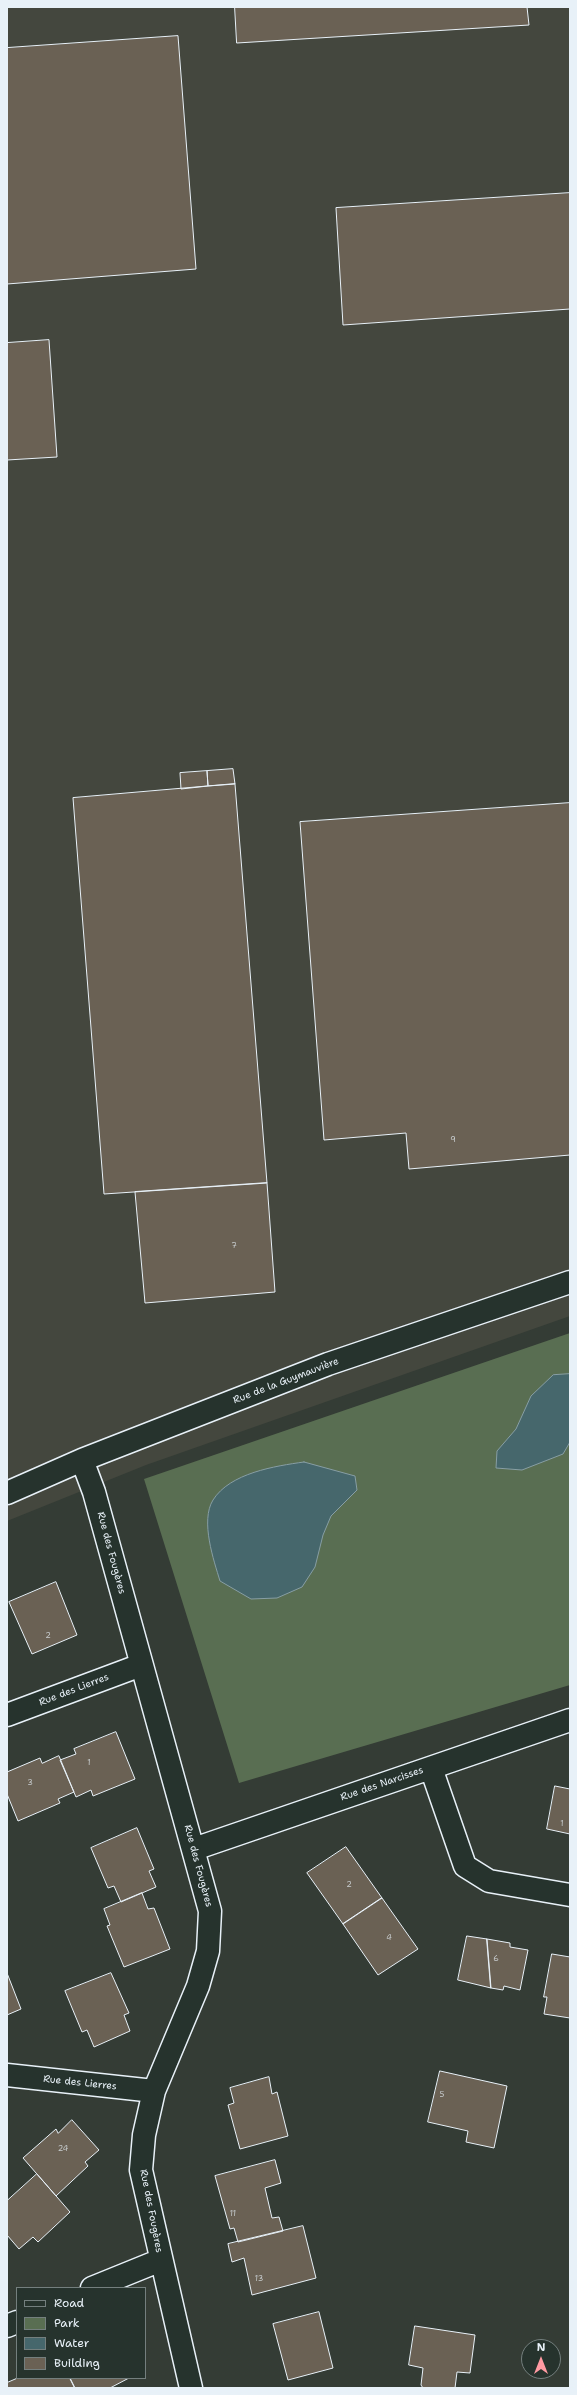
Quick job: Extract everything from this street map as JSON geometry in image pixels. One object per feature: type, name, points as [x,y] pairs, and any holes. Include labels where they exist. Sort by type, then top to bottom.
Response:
[{"type":"street","name":"Rue de la Guymauvière","points":[[7,1493],[82,1460],[328,1364],[570,1282]]},
{"type":"street","name":"Rue des Fougères","points":[[82,1460],[94,1492],[210,1911],[208,1951],[198,1986],[154,2091],[144,2135],[141,2170],[160,2260],[191,2388]]},
{"type":"street","name":"Rue des Lierres","points":[[7,1716],[141,1665]]},
{"type":"street","name":"Rue des Narcisses","points":[[194,1849],[570,1720]]},
{"type":"street","points":[[430,1768],[465,1866],[489,1881],[570,1895]]},
{"type":"street","name":"Rue des Lierres","points":[[7,2075],[154,2091]]},
{"type":"street","points":[[94,2287],[160,2260]]},
{"type":"shaded area","points":[[7,7],[570,7],[570,1316],[146,1465],[7,1521]]},
{"type":"green space","points":[[570,1333],[570,1685],[239,1783],[144,1479]]},
{"type":"water","points":[[570,1374],[570,1442],[563,1454],[522,1470],[496,1468],[497,1451],[516,1429],[531,1396],[553,1375]]},
{"type":"water","points":[[304,1462],[355,1476],[357,1490],[331,1516],[323,1535],[315,1567],[302,1587],[277,1598],[251,1599],[220,1581],[209,1541],[209,1509],[213,1500],[221,1491],[230,1483],[242,1477],[254,1472]]},
{"type":"building","points":[[235,7],[527,7],[529,25],[237,43]]},
{"type":"building","points":[[178,36],[196,269],[7,284],[7,48]]},
{"type":"building","points":[[570,193],[570,309],[343,325],[336,208]]},
{"type":"building","points":[[49,340],[57,457],[7,460],[7,343]]},
{"type":"building","points":[[233,769],[235,784],[208,786],[207,771]]},
{"type":"building","points":[[207,771],[208,786],[181,789],[180,773]]},
{"type":"building","points":[[235,784],[267,1183],[104,1194],[73,798]]},
{"type":"building","points":[[570,803],[570,1155],[409,1169],[406,1133],[324,1140],[300,822]]},
{"type":"building","points":[[267,1183],[275,1292],[145,1303],[135,1192]]},
{"type":"building","points":[[56,1582],[77,1635],[32,1654],[9,1602]]},
{"type":"building","points":[[116,1732],[135,1779],[93,1796],[91,1790],[76,1797],[60,1760],[76,1754],[74,1749]]},
{"type":"building","points":[[59,1756],[74,1792],[58,1799],[60,1803],[18,1821],[7,1794],[7,1772],[40,1758],[42,1763]]},
{"type":"building","points":[[555,1786],[570,1789],[570,1834],[547,1829]]},
{"type":"building","points":[[137,1828],[154,1869],[149,1871],[156,1887],[121,1902],[114,1886],[108,1888],[91,1848]]},
{"type":"building","points":[[346,1847],[382,1898],[343,1924],[307,1873]]},
{"type":"building","points":[[142,1893],[148,1909],[154,1908],[170,1949],[124,1967],[107,1926],[110,1925],[104,1909]]},
{"type":"building","points":[[382,1898],[418,1949],[378,1975],[343,1924]]},
{"type":"building","points":[[467,1936],[487,1939],[491,1988],[458,1980]]},
{"type":"building","points":[[487,1939],[510,1943],[510,1947],[528,1950],[520,1990],[504,1986],[503,1990],[491,1988]]},
{"type":"building","points":[[552,1954],[570,1957],[570,2018],[544,2014],[547,1997],[544,1997]]},
{"type":"building","points":[[7,1973],[21,2009],[7,2015]]},
{"type":"building","points":[[111,1973],[129,2013],[124,2015],[130,2031],[94,2047],[87,2030],[82,2032],[65,1991]]},
{"type":"building","points":[[440,2071],[507,2086],[494,2148],[466,2142],[468,2131],[428,2122]]},
{"type":"building","points":[[269,2077],[272,2094],[277,2092],[288,2136],[240,2149],[228,2105],[234,2103],[230,2088]]},
{"type":"building","points":[[72,2120],[99,2150],[85,2162],[88,2166],[56,2196],[23,2158],[56,2129],[58,2133]]},
{"type":"building","points":[[275,2160],[281,2183],[265,2188],[272,2218],[279,2217],[283,2231],[238,2242],[234,2228],[230,2229],[215,2176]]},
{"type":"building","points":[[37,2174],[70,2212],[38,2242],[33,2237],[19,2249],[7,2235],[7,2201]]},
{"type":"building","points":[[303,2226],[316,2278],[252,2295],[244,2258],[232,2262],[228,2244]]},
{"type":"building","points":[[319,2312],[333,2368],[288,2380],[273,2324]]},
{"type":"building","points":[[415,2326],[475,2335],[470,2373],[457,2372],[455,2388],[423,2388],[421,2385],[423,2368],[409,2365]]},
{"type":"building","points":[[16,2379],[70,2379],[75,2388],[7,2388],[7,2383]]},
{"type":"building","points":[[70,2379],[127,2379],[110,2388],[75,2388]]}]
